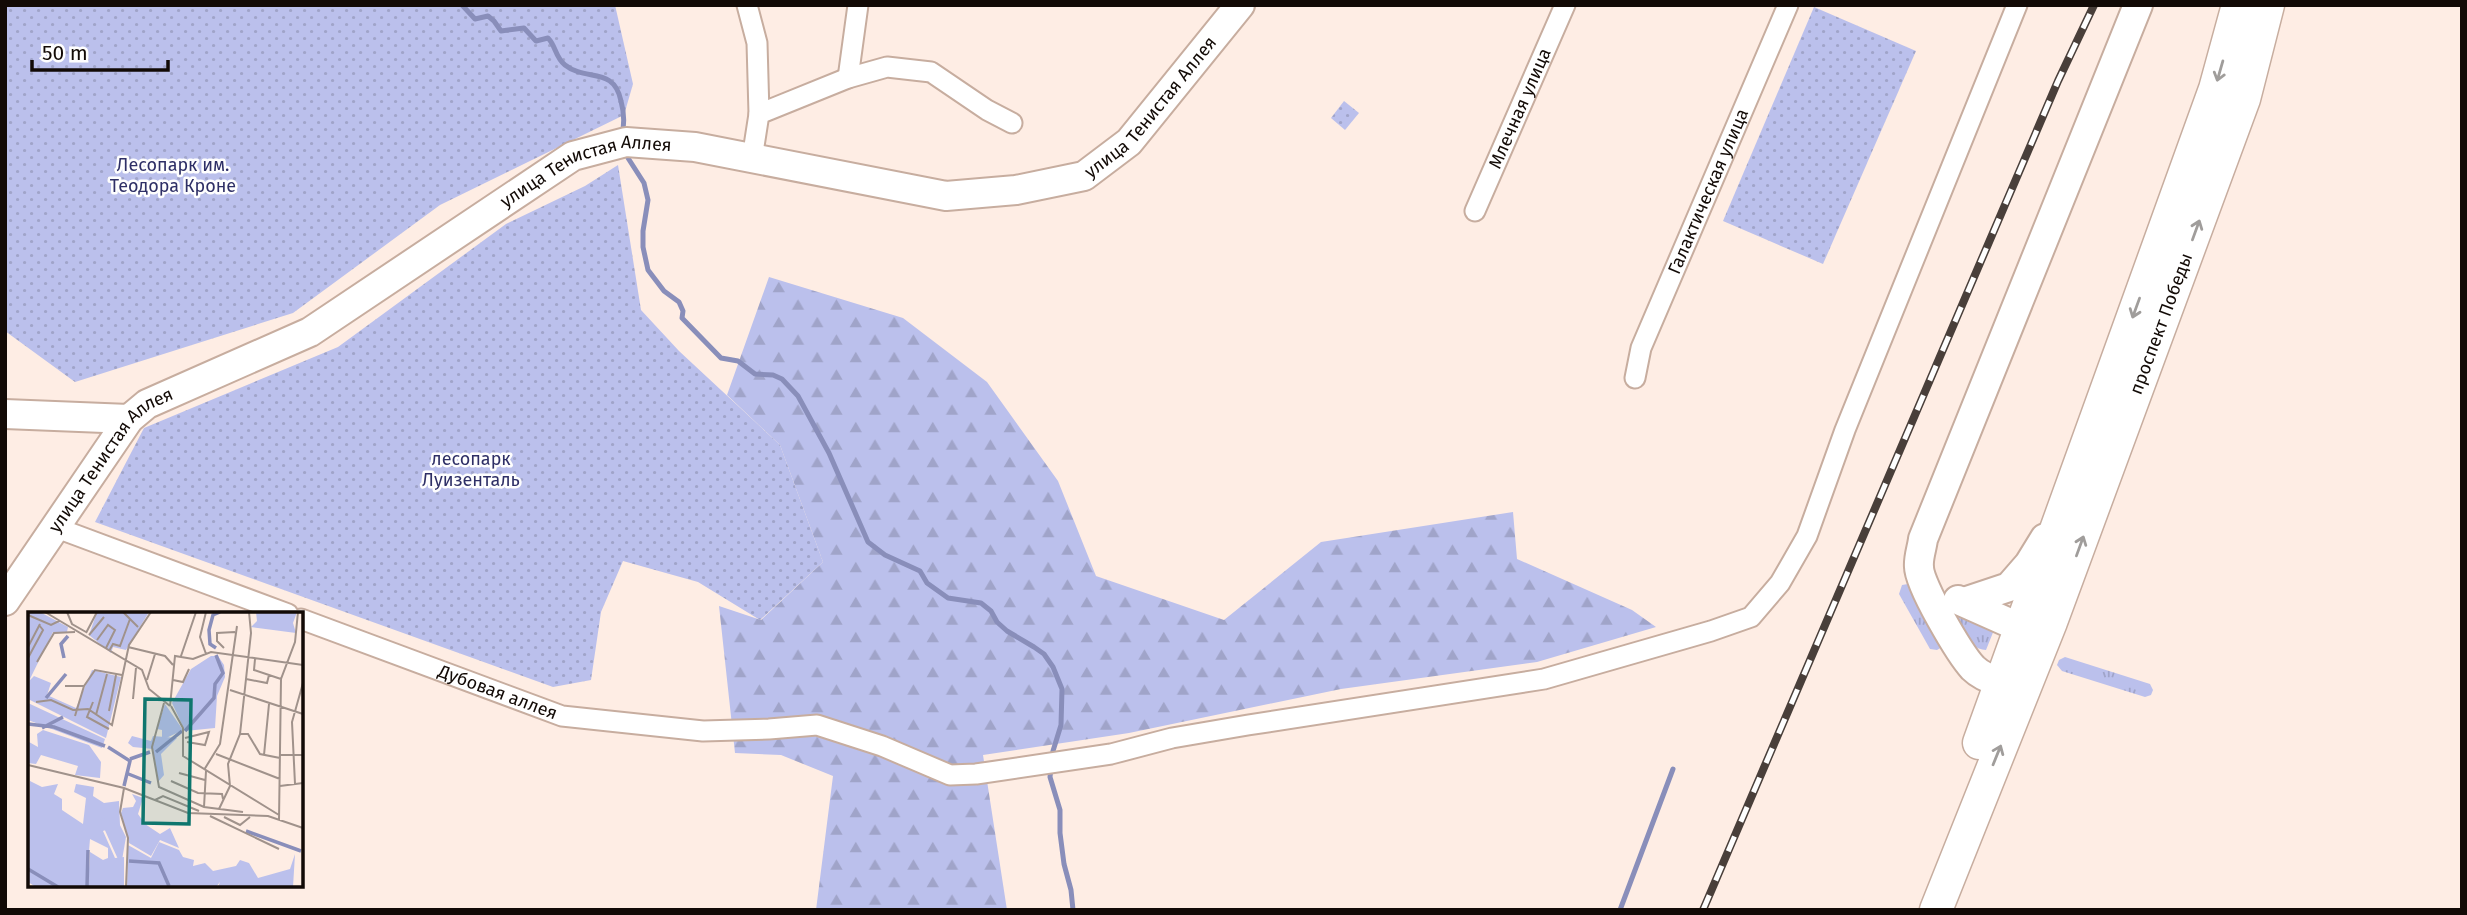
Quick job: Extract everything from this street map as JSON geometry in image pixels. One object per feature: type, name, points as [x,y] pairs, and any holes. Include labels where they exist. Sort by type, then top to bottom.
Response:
[{"type":"main road","name":"проспект Победы","points":[[1922,910],[1947,830],[2002,683],[2033,633],[2060,523],[2215,89],[2238,5]]},
{"type":"main road","name":"проспект Победы","points":[[1936,910],[2033,633],[2244,99],[2268,5]]},
{"type":"street","points":[[747,5],[757,43],[759,114],[752,159]]},
{"type":"street","points":[[848,78],[858,5]]},
{"type":"street","name":"улица Тенистая Аллея","points":[[5,601],[130,419],[147,404],[310,332],[573,156],[626,142],[695,147],[946,196],[1016,190],[1084,176],[1129,142],[1240,5]]},
{"type":"street","name":"Млечная улица","points":[[1475,211],[1566,5]]},
{"type":"street","name":"Галактическая улица","points":[[1635,378],[1641,348],[1788,5]]},
{"type":"street","name":"Дубовая аллея","points":[[303,620],[562,716],[703,731],[817,725],[882,746],[950,775],[976,774],[1111,754],[1172,738],[1248,724],[1544,679],[1751,617],[1780,583],[1807,536],[1845,430],[2017,5]]},
{"type":"street","points":[[2002,683],[1990,680],[1974,669],[1957,646],[1926,588],[1919,568],[1923,539],[2138,5]]},
{"type":"street","points":[[759,114],[848,78],[887,67],[931,72],[987,110],[1012,123]]},
{"type":"street","points":[[5,414],[130,419]]},
{"type":"street","points":[[1964,602],[2009,587],[2029,564],[2042,541],[2060,523]]},
{"type":"street","points":[[57,528],[283,612]]},
{"type":"street","points":[[1926,588],[2033,633]]},
{"type":"green space","name":"Лесопарк им. Теодора Кроне","points":[[5,5],[615,5],[633,84],[624,115],[440,205],[293,313],[75,382],[5,331]]},
{"type":"green space","points":[[1814,7],[1916,51],[1823,264],[1723,221]]},
{"type":"green space","points":[[1344,101],[1359,113],[1345,130],[1331,118]]},
{"type":"green space","name":"лесопарк Луизенталь","points":[[618,165],[641,310],[679,351],[780,445],[823,562],[760,620],[698,582],[623,561],[601,612],[591,680],[553,687],[95,522],[144,428],[338,347],[506,224],[585,186]]},
{"type":"green space","points":[[769,277],[903,318],[987,382],[1058,481],[1096,576],[1224,620],[1321,542],[1513,512],[1517,559],[1632,610],[1656,627],[1537,662],[1341,689],[1129,733],[983,755],[1007,910],[816,910],[833,776],[781,755],[735,753],[719,606],[761,620],[823,562],[780,445],[727,395]]},
{"type":"green space","points":[[1902,585],[1914,587],[1942,647],[1937,650],[1930,649],[1899,594]]},
{"type":"green space","points":[[1948,606],[1994,630],[1986,650],[1968,640]]},
{"type":"green space","points":[[2065,657],[2150,684],[2153,690],[2151,695],[2145,697],[2062,671],[2057,665],[2059,660]]},
{"type":"waterway","points":[[462,5],[475,19],[488,16],[501,31],[524,28],[536,41],[548,38],[565,65],[612,83],[623,109],[622,134]]},
{"type":"waterway","points":[[628,158],[644,183],[648,200],[643,231],[648,270],[664,291],[679,302],[683,311],[682,318],[721,358],[738,361],[755,374],[773,375],[782,379],[798,396],[829,453],[868,542],[885,555],[920,571],[927,583],[948,598],[981,603],[1007,631],[1044,654],[1053,667],[1062,689],[1061,725],[1053,751],[1050,777],[1060,810],[1064,864],[1073,910]]},
{"type":"waterway","points":[[1620,910],[1673,769]]},
{"type":"railway","points":[[1703,910],[2058,81],[2094,5]]}]
